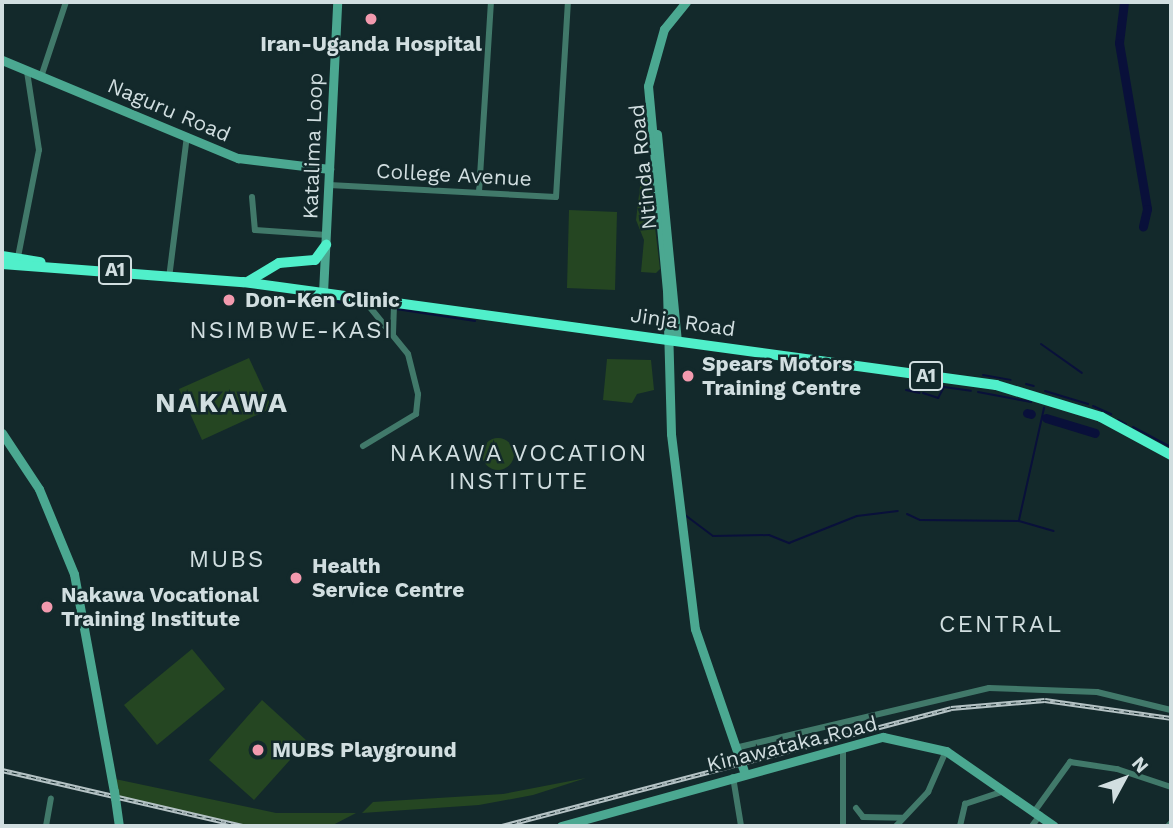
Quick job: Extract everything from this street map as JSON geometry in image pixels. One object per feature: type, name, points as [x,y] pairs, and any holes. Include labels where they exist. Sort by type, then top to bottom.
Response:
[{"type":"highway","points":[[243,282],[279,263],[315,260],[327,240]]},
{"type":"highway","name":"Jinja Road","points":[[2,256],[171,278]]},
{"type":"highway","name":"Jinja Road","points":[[2,264],[243,282],[1019,389],[1101,417],[1171,455]]},
{"type":"street","points":[[41,77],[66,2]]},
{"type":"street","name":"Katalima Loop","points":[[323,293],[337,2]]},
{"type":"street","points":[[479,192],[491,2]]},
{"type":"street","name":"College Avenue","points":[[329,186],[556,197],[568,2]]},
{"type":"street","name":"Ntinda Road","points":[[672,341],[648,86],[664,29],[686,2]]},
{"type":"street","name":"Ntinda Road","points":[[672,341],[653,85],[664,41],[694,2]]},
{"type":"street","name":"Naguru Road","points":[[2,60],[238,158],[329,169]]},
{"type":"street","points":[[18,257],[39,150],[37,105],[27,72]]},
{"type":"street","points":[[171,278],[187,136]]},
{"type":"street","points":[[252,197],[254,230],[327,240]]},
{"type":"street","points":[[361,298],[410,358],[416,414],[363,446]]},
{"type":"street","points":[[393,336],[389,322],[394,302]]},
{"type":"street","points":[[672,341],[685,573],[695,629],[744,771]]},
{"type":"street","points":[[2,433],[38,489],[74,574],[119,826]]},
{"type":"street","points":[[735,748],[989,688],[1097,692],[1171,710]]},
{"type":"street","name":"Kinawataka Road","points":[[561,826],[744,771],[843,749],[883,737],[946,751],[1054,826]]},
{"type":"street","points":[[843,749],[843,826]]},
{"type":"street","points":[[896,826],[928,792],[946,751]]},
{"type":"street","points":[[1032,826],[1070,762],[1117,769],[1171,787]]},
{"type":"street","points":[[733,776],[741,826]]},
{"type":"street","points":[[960,826],[965,804],[1005,791]]},
{"type":"street","points":[[46,826],[51,798]]},
{"type":"street","points":[[856,808],[863,817],[902,818]]},
{"type":"green space","points":[[649,177],[660,269],[656,273],[641,272],[644,240],[636,220],[641,178]]},
{"type":"green space","points":[[569,210],[617,212],[615,290],[567,288]]},
{"type":"green space","points":[[249,358],[272,408],[202,440],[179,389]]},
{"type":"green space","points":[[607,359],[651,360],[654,390],[637,394],[632,403],[603,400]]},
{"type":"green space","points":[[498,438],[509,443],[514,454],[509,465],[498,470],[487,465],[482,454],[487,443]]},
{"type":"green space","points":[[192,649],[225,689],[157,745],[124,705]]},
{"type":"green space","name":"MUBS Playground","points":[[262,700],[307,741],[254,800],[209,760]]},
{"type":"green space","points":[[586,778],[533,795],[479,805],[362,813],[373,802],[503,794]]},
{"type":"green space","points":[[115,779],[276,813],[356,813],[333,825],[242,824],[117,797]]},
{"type":"waterway","points":[[1124,2],[1119,43],[1147,209],[1143,227]]},
{"type":"waterway","points":[[302,297],[345,303]]},
{"type":"waterway","points":[[349,304],[363,304]]},
{"type":"waterway","points":[[372,306],[391,308]]},
{"type":"waterway","points":[[396,309],[475,321]]},
{"type":"waterway","points":[[1041,344],[1082,373]]},
{"type":"waterway","points":[[983,375],[1011,380]]},
{"type":"waterway","points":[[1026,384],[1034,386]]},
{"type":"waterway","points":[[923,393],[938,398],[944,387],[971,391]]},
{"type":"waterway","points":[[906,390],[920,393]]},
{"type":"waterway","points":[[1045,391],[1088,404]]},
{"type":"waterway","points":[[978,392],[1031,402]]},
{"type":"waterway","points":[[1093,406],[1111,414]]},
{"type":"waterway","points":[[1019,520],[1044,408]]},
{"type":"waterway","points":[[1027,413],[1031,414]]},
{"type":"waterway","points":[[1046,418],[1095,433]]},
{"type":"waterway","points":[[1118,420],[1126,424]]},
{"type":"waterway","points":[[1133,427],[1171,447]]},
{"type":"waterway","points":[[685,515],[713,536],[769,535],[789,543],[857,516],[898,511]]},
{"type":"waterway","points":[[907,514],[920,520],[1019,521],[1054,531]]},
{"type":"railway","points":[[502,826],[951,708],[1045,700],[1171,718]]},
{"type":"railway","points":[[2,770],[243,826]]},
{"type":"place","name":"Iran-Uganda Hospital","points":[[371,19]]},
{"type":"place","name":"Don-Ken Clinic","points":[[229,300]]},
{"type":"place","name":"Spears Motors Training Centre","points":[[688,376]]},
{"type":"place","name":"Health Service Centre","points":[[296,578]]},
{"type":"place","name":"Nakawa Vocational Training Institute","points":[[47,607]]},
{"type":"place","name":"MUBS Playground","points":[[258,750]]},
{"type":"district","name":"NSIMBWE-KASI","points":[[291,331]]},
{"type":"district","name":"NAKAWA","points":[[222,403]]},
{"type":"district","name":"NAKAWA VOCATION INSTITUTE","points":[[519,468]]},
{"type":"district","name":"MUBS","points":[[227,560]]},
{"type":"district","name":"CENTRAL","points":[[1001,625]]}]
